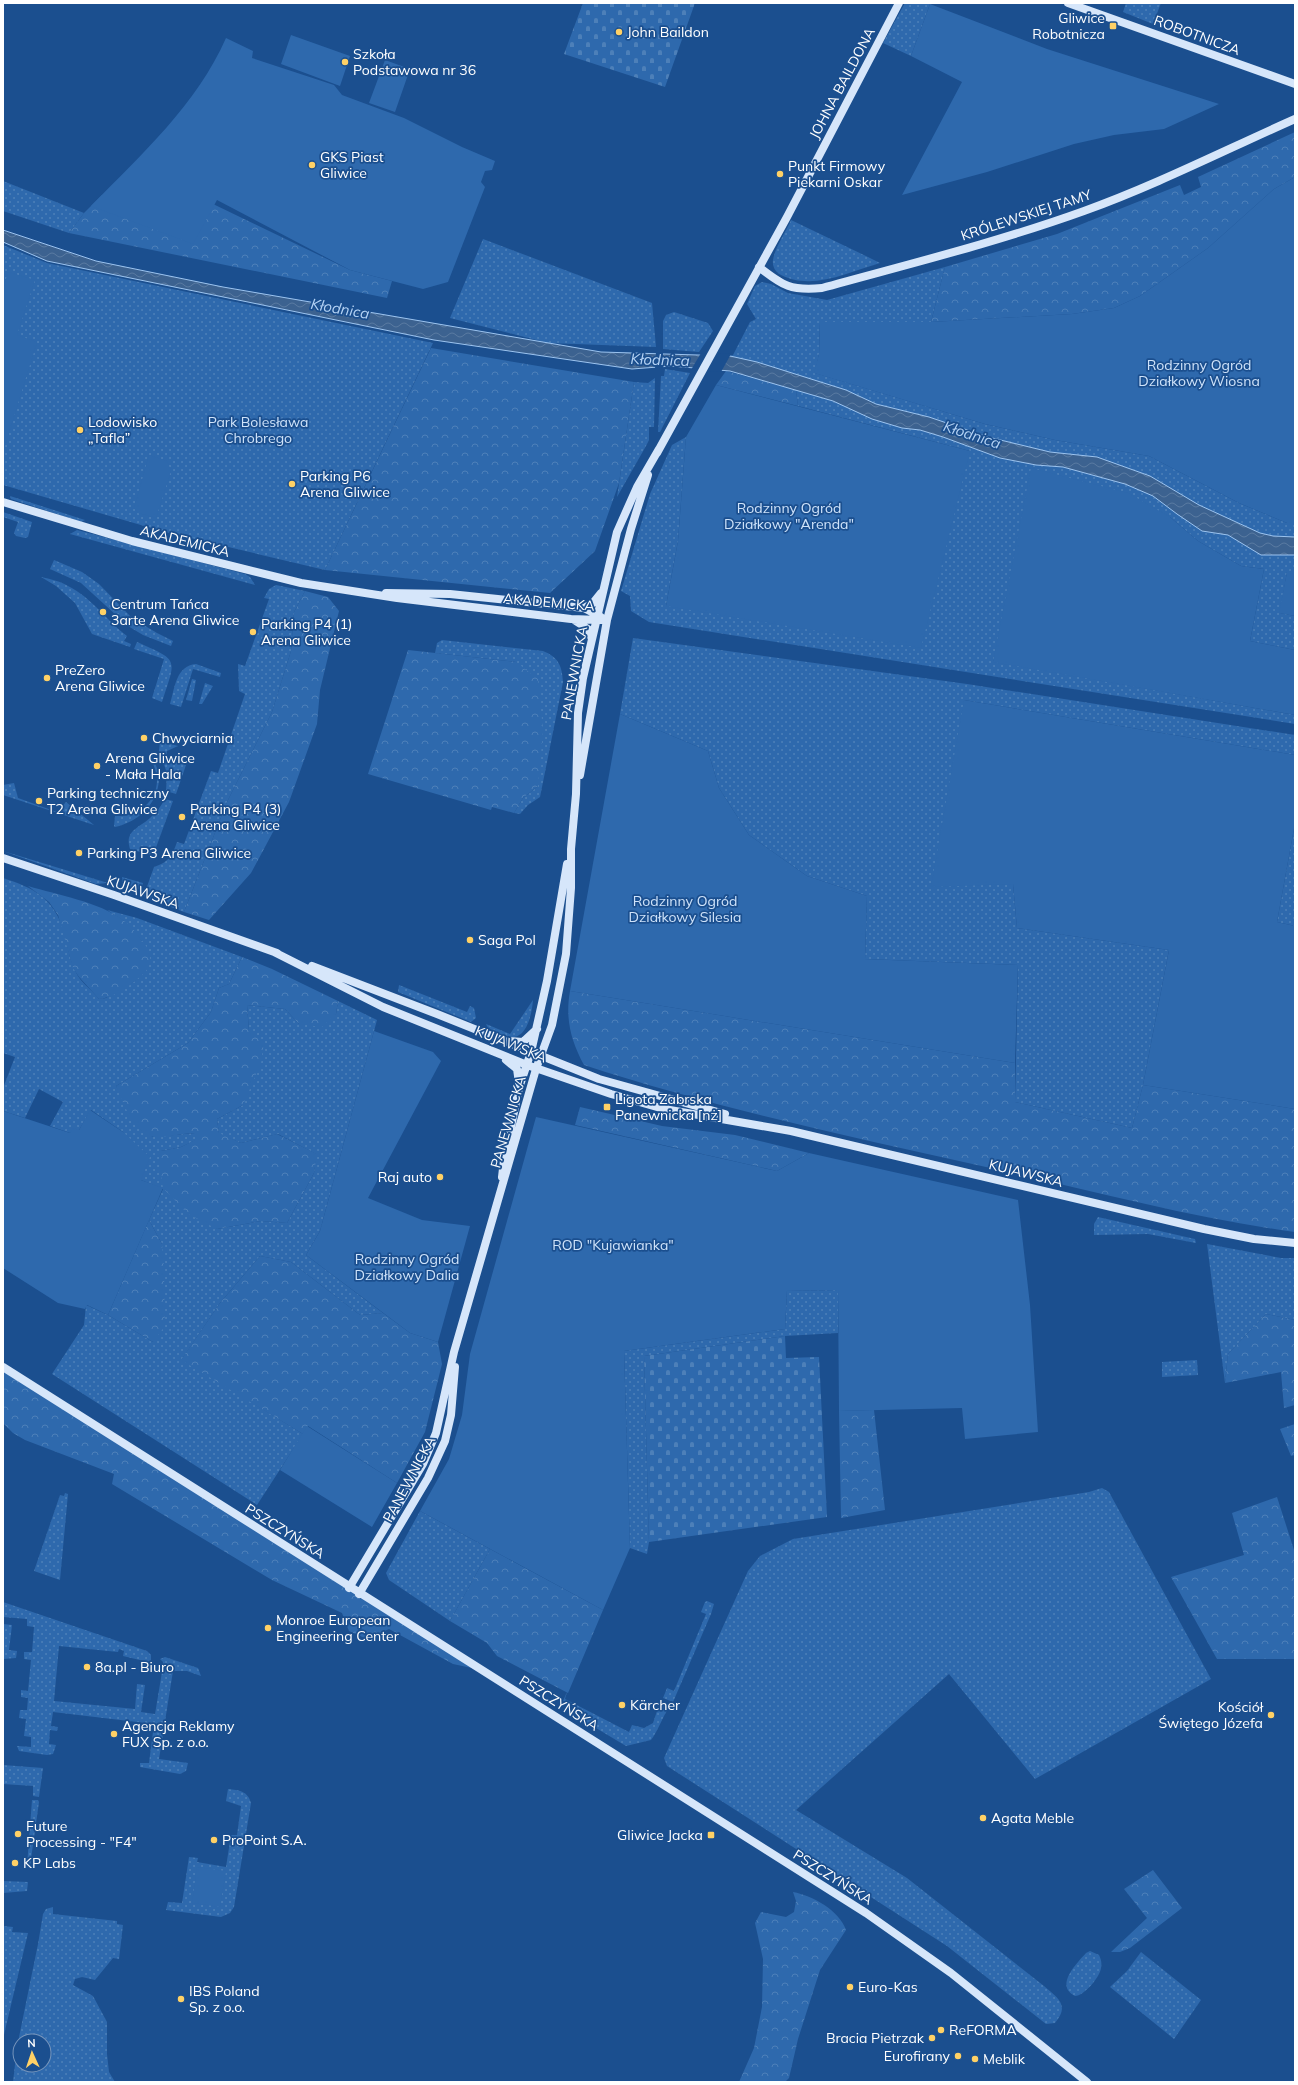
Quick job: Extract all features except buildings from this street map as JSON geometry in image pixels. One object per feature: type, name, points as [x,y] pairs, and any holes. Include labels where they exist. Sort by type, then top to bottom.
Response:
[{"type":"street","name":"JOHNA BAILDONA","points":[[728,323],[899,3]]},
{"type":"street","name":"ROBOTNICZA","points":[[1068,3],[1295,84]]},
{"type":"street","name":"KRÓLEWSKIEJ TAMY","points":[[759,267],[778,281],[799,290],[822,288],[1031,229],[1084,211],[1122,196],[1295,119]]},
{"type":"street","name":"PANEWNICKA","points":[[349,1588],[423,1464],[436,1433],[457,1344],[536,1069],[552,1025],[566,954],[570,902],[571,849],[576,794],[578,713],[592,639],[617,532],[627,506],[728,323]]},
{"type":"street","name":"PANEWNICKA","points":[[576,794],[607,620],[638,504],[659,449]]},
{"type":"street","name":"AKADEMICKA","points":[[3,502],[169,551],[288,580],[363,594],[571,619],[597,617]]},
{"type":"street","points":[[584,608],[602,593]]},
{"type":"street","name":"AKADEMICKA","points":[[363,594],[450,594],[584,608],[597,617],[607,620]]},
{"type":"street","points":[[571,619],[588,629],[592,639]]},
{"type":"street","name":"PANEWNICKA","points":[[501,1190],[504,1160],[519,1088],[537,1029],[571,849]]},
{"type":"street","name":"KUJAWSKA","points":[[3,858],[114,895],[274,952],[626,1088],[752,1123]]},
{"type":"street","name":"KUJAWSKA","points":[[274,952],[383,1007],[536,1069],[664,1109],[752,1123],[822,1138],[1204,1229],[1254,1239],[1295,1243]]},
{"type":"street","points":[[503,1041],[523,1042],[537,1029]]},
{"type":"street","points":[[498,1053],[517,1069],[519,1088]]},
{"type":"street","name":"PANEWNICKA","points":[[359,1594],[428,1478],[445,1441],[451,1415],[457,1344]]},
{"type":"street","name":"PSZCZYŃSKA","points":[[3,1367],[349,1588],[883,1925],[951,1973],[1088,2082]]},
{"type":"green space","points":[[583,3],[695,3],[665,87],[564,54]]},
{"type":"green space","points":[[905,3],[930,4],[911,56],[883,43]]},
{"type":"green space","points":[[1126,3],[1161,3],[1153,24],[1123,12]]},
{"type":"green space","points":[[930,4],[1047,49],[1219,104],[1164,129],[1114,135],[1074,144],[987,172],[902,195],[962,82],[911,56]]},
{"type":"green space","points":[[291,35],[350,56],[340,86],[281,64]]},
{"type":"green space","name":"GKS Piast Gliwice","points":[[226,38],[253,51],[252,58],[334,85],[342,95],[404,118],[462,147],[495,161],[492,170],[485,171],[481,182],[485,187],[448,282],[423,289],[350,270],[217,200],[193,244],[91,206],[148,148],[184,107],[214,62]]},
{"type":"green space","points":[[385,60],[410,69],[395,112],[369,103]]},
{"type":"green space","points":[[1295,132],[1295,177],[1274,189],[1208,248],[1140,296],[1114,308],[1072,314],[931,322],[945,267],[1057,234],[1180,185],[1184,195],[1201,187],[1198,177]]},
{"type":"green space","name":"Rodzinny Ogród Działkowy Wiosna","points":[[1295,177],[1295,523],[1287,523],[1239,503],[1149,456],[1055,440],[985,424],[814,373],[819,354],[820,322],[931,322],[1072,314],[1114,308],[1140,296],[1208,248],[1274,189]]},
{"type":"green space","points":[[3,181],[84,213],[69,233],[3,211]]},
{"type":"green space","points":[[184,190],[350,270],[392,281],[387,298],[69,233],[84,213],[102,195]]},
{"type":"green space","points":[[791,220],[880,263],[843,275],[818,281],[805,281],[781,275],[775,269],[773,260],[778,245]]},
{"type":"green space","points":[[483,239],[652,303],[656,347],[548,343],[450,318]]},
{"type":"green space","name":"Park Bolesława Chrobrego","points":[[3,245],[47,263],[433,343],[325,570],[165,532],[3,485]]},
{"type":"green space","points":[[945,267],[931,322],[820,322],[819,354],[815,373],[985,424],[1055,440],[1149,456],[1239,503],[1287,523],[1295,523],[1295,537],[1273,536],[1260,533],[1199,505],[1150,476],[1097,457],[1050,452],[988,437],[929,417],[876,404],[846,390],[730,356],[733,355],[750,322],[756,319],[747,304],[755,286],[762,282],[771,284],[788,293],[827,300]]},
{"type":"green space","points":[[8,272],[35,280],[17,335],[37,342],[4,449],[3,289]]},
{"type":"green space","points":[[674,312],[708,323],[713,331],[699,352],[663,349],[663,321],[666,315]]},
{"type":"green space","points":[[431,348],[634,382],[619,483],[595,551],[550,593],[325,570]]},
{"type":"green space","points":[[665,369],[690,373],[660,432],[658,432],[661,376],[664,376]]},
{"type":"green space","points":[[726,371],[796,390],[798,406],[716,385]]},
{"type":"green space","points":[[655,378],[654,427],[649,427],[649,440],[617,497],[634,382],[648,383]]},
{"type":"green space","name":"Rodzinny Ogród Działkowy \"Arenda\"","points":[[716,385],[970,451],[921,648],[666,606],[678,541],[686,437]]},
{"type":"green space","points":[[796,390],[833,401],[902,428],[920,430],[943,437],[1000,458],[1036,465],[1063,467],[1125,484],[1153,496],[1177,514],[1214,533],[1228,535],[1261,555],[1295,555],[1295,572],[1287,572],[1280,613],[1295,616],[1295,650],[1250,641],[1264,569],[1241,566],[1198,541],[1170,517],[993,661],[1295,715],[1295,724],[649,622],[631,611],[630,596],[621,591],[650,494],[672,445],[686,437],[678,541],[666,606],[970,451],[798,406]]},
{"type":"green space","points":[[149,455],[167,461],[171,471],[156,518],[138,513],[134,508]]},
{"type":"green space","points":[[1031,468],[1128,493],[1170,517],[1198,541],[1241,566],[1264,569],[1250,641],[1295,650],[1295,715],[993,662]]},
{"type":"green space","points":[[10,496],[85,520],[81,522],[11,499]]},
{"type":"green space","points":[[3,512],[32,522],[28,537],[25,538],[16,536],[14,533],[18,522],[3,517]]},
{"type":"green space","points":[[77,530],[245,574],[250,577],[255,585],[70,534]]},
{"type":"green space","points":[[54,560],[82,572],[99,584],[132,618],[173,641],[171,646],[143,635],[128,626],[81,583],[50,569]]},
{"type":"green space","points":[[1287,572],[1295,572],[1295,616],[1279,613]]},
{"type":"green space","points":[[41,577],[62,583],[84,596],[127,636],[124,641],[131,644],[130,647],[92,634],[75,603],[56,586]]},
{"type":"green space","points":[[276,585],[305,591],[294,612],[291,651],[272,712],[227,802],[184,912],[145,897],[144,895],[154,867],[167,861],[177,842],[184,844],[211,771],[218,773],[245,694],[239,691],[238,664],[245,666],[269,599],[264,598],[269,589]]},
{"type":"green space","points":[[305,591],[328,597],[339,611],[320,690],[317,724],[289,802],[251,873],[209,920],[184,912],[227,802],[272,712],[291,651],[294,612]]},
{"type":"green space","points":[[633,638],[967,684],[1295,735],[1295,755],[964,700],[1013,884],[1017,928],[1169,950],[1143,1085],[1132,1128],[1015,1102],[1018,965],[865,959],[867,896],[807,876],[749,835],[719,788],[708,751],[620,714]]},
{"type":"green space","points":[[442,640],[543,651],[556,659],[560,666],[563,682],[540,797],[528,805],[520,814],[514,813],[523,798],[538,786],[516,662],[435,653],[437,643]]},
{"type":"green space","points":[[137,642],[161,653],[171,663],[172,669],[162,702],[152,698],[164,659],[134,649]]},
{"type":"green space","points":[[408,650],[516,662],[538,679],[543,731],[538,786],[523,798],[514,813],[492,807],[491,810],[368,774]]},
{"type":"green space","points":[[196,664],[221,673],[220,677],[193,669],[181,707],[170,704],[175,684],[180,673],[189,666]]},
{"type":"green space","points":[[192,679],[196,680],[192,701],[186,700]]},
{"type":"green space","points":[[205,683],[213,686],[202,704],[199,704]]},
{"type":"green space","points":[[964,700],[1295,755],[1295,823],[1277,922],[1295,926],[1295,1109],[1143,1085],[1169,950],[1017,928],[1013,884],[931,887]]},
{"type":"green space","name":"Rodzinny Ogród Działkowy Silesia","points":[[620,714],[708,751],[719,788],[749,835],[807,876],[867,896],[865,959],[1018,965],[1015,1063],[570,991]]},
{"type":"green space","points":[[160,741],[178,746],[167,751],[166,759],[186,765],[176,794],[166,791],[167,773],[159,751]]},
{"type":"green space","points":[[149,754],[152,755],[159,776],[158,788],[155,796],[151,804],[139,816],[123,825],[115,827],[115,816],[123,816],[138,811],[150,801],[154,794],[157,778]]},
{"type":"green space","points":[[14,783],[18,798],[57,812],[66,802],[94,825],[3,795],[3,785]]},
{"type":"green space","points":[[165,799],[173,801],[154,853],[150,855],[130,849],[129,838],[131,833],[155,813]]},
{"type":"green space","points":[[1295,823],[1295,926],[1277,922]]},
{"type":"green space","points":[[3,851],[108,883],[96,884]]},
{"type":"green space","points":[[122,877],[143,883],[141,890],[123,884]]},
{"type":"green space","points":[[3,878],[24,886],[41,896],[55,911],[64,932],[75,971],[80,979],[99,999],[106,998],[135,981],[142,941],[124,921],[107,910],[137,918],[242,957],[229,984],[219,988],[211,1012],[188,1043],[116,1086],[141,1130],[153,1137],[195,1133],[196,1140],[181,1147],[161,1151],[217,1229],[261,1221],[287,1223],[314,1173],[316,1154],[278,1134],[241,1143],[219,1134],[217,1119],[243,1105],[249,1031],[247,1005],[285,1009],[299,1024],[336,1014],[338,1001],[377,1020],[320,1231],[306,1255],[383,1313],[360,1315],[291,1262],[260,1256],[220,1303],[182,1359],[303,1434],[257,1505],[52,1374],[84,1325],[86,1305],[108,1315],[153,1342],[162,1244],[149,1220],[163,1189],[141,1180],[123,1132],[91,1110],[79,1130],[70,1133],[50,1126],[63,1102],[39,1089],[25,1118],[3,1111],[3,1088],[15,1057],[3,1053]]},
{"type":"green space","points":[[28,886],[102,908],[123,920],[129,925],[149,951],[150,964],[146,971],[133,983],[122,990],[105,998],[99,999],[73,968],[58,915],[49,902]]},
{"type":"green space","points":[[242,957],[272,969],[338,1001],[336,1014],[322,1027],[299,1024],[285,1009],[247,1005],[249,1031],[264,1041],[261,1063],[243,1105],[217,1119],[219,1133],[241,1143],[277,1134],[317,1154],[314,1173],[287,1223],[261,1221],[217,1229],[188,1214],[163,1188],[160,1169],[161,1151],[181,1147],[195,1140],[195,1133],[159,1137],[147,1135],[135,1124],[116,1086],[188,1043],[211,1012],[219,988],[229,984]]},
{"type":"green space","points":[[399,985],[467,1012],[470,1006],[474,1008],[476,1018],[471,1022],[398,992]]},
{"type":"green space","points":[[570,991],[1015,1063],[1015,1102],[1132,1128],[1143,1085],[1295,1109],[1295,1232],[1217,1219],[1140,1203],[834,1133],[684,1095],[584,1065],[570,1030],[568,1011]]},
{"type":"green space","points":[[533,1000],[532,1011],[526,1028],[519,1035],[514,1037],[508,1036],[488,1028],[486,1024],[510,1034]]},
{"type":"green space","name":"Rodzinny Ogród Działkowy Dalia","points":[[374,1031],[433,1052],[441,1061],[368,1198],[422,1220],[470,1226],[438,1342],[410,1333],[306,1255],[320,1231]]},
{"type":"green space","points":[[580,1107],[662,1126],[735,1135],[809,1153],[777,1171],[575,1125]]},
{"type":"green space","points":[[90,1110],[123,1132],[150,1157],[141,1180],[163,1188],[108,1315],[87,1305],[85,1309],[58,1303],[3,1268],[3,1111],[70,1133],[73,1128],[79,1130]]},
{"type":"green space","name":"ROD \"Kujawianka\"","points":[[536,1117],[777,1171],[809,1153],[1018,1200],[1030,1305],[1038,1432],[965,1439],[962,1408],[839,1411],[838,1290],[787,1291],[785,1329],[624,1351],[630,1548],[603,1610],[420,1511],[449,1459],[462,1415],[470,1354]]},
{"type":"green space","points":[[1098,1217],[1195,1239],[1196,1243],[1148,1234],[1094,1235],[1094,1224]]},
{"type":"green space","points":[[149,1220],[162,1244],[164,1269],[165,1326],[153,1342],[108,1315]]},
{"type":"green space","points":[[1207,1244],[1281,1258],[1295,1258],[1295,1320],[1266,1314],[1228,1354],[1225,1383]]},
{"type":"green space","points":[[260,1256],[291,1262],[360,1315],[383,1313],[410,1333],[438,1342],[442,1364],[425,1432],[397,1483],[308,1426],[303,1434],[181,1360],[220,1303]]},
{"type":"green space","points":[[838,1290],[838,1333],[785,1336],[644,1356],[649,1542],[647,1554],[630,1548],[624,1351],[785,1329],[787,1291]]},
{"type":"green space","points":[[1266,1314],[1295,1320],[1295,1405],[1284,1408],[1281,1372],[1225,1383],[1228,1354]]},
{"type":"green space","points":[[785,1336],[786,1358],[819,1357],[827,1517],[649,1542],[644,1356]]},
{"type":"green space","points":[[1197,1360],[1198,1375],[1162,1377],[1162,1362]]},
{"type":"green space","points":[[3,1367],[481,1670],[453,1664],[389,1629],[367,1639],[349,1631],[342,1613],[272,1580],[112,1484],[114,1474],[25,1440],[13,1433],[3,1423]]},
{"type":"green space","points":[[874,1410],[885,1510],[841,1518],[839,1411]]},
{"type":"green space","points":[[1295,1424],[1295,1455],[1291,1456],[1280,1429]]},
{"type":"green space","points":[[307,1426],[397,1483],[372,1527],[280,1470]]},
{"type":"green space","points":[[1102,1488],[1109,1492],[1211,1679],[1035,1779],[949,1674],[796,1810],[907,1878],[1049,1990],[1058,1998],[1062,2011],[1055,2023],[1046,2024],[947,1946],[667,1766],[664,1758],[748,1571],[760,1556],[793,1539],[1089,1492]]},
{"type":"green space","points":[[65,1493],[68,1494],[60,1580],[34,1571],[60,1495],[64,1496]]},
{"type":"green space","points":[[1277,1497],[1295,1553],[1295,1659],[1217,1659],[1171,1577],[1244,1555],[1232,1513]]},
{"type":"green space","points":[[420,1511],[490,1549],[450,1621],[389,1580],[386,1573]]},
{"type":"green space","points":[[490,1549],[603,1610],[568,1693],[497,1656],[487,1643],[450,1621]]},
{"type":"green space","points":[[707,1601],[714,1604],[711,1614],[673,1702],[663,1698],[667,1688],[674,1691],[706,1614],[701,1612],[705,1602]]},
{"type":"green space","points":[[3,1602],[147,1651],[151,1655],[151,1664],[146,1668],[142,1668],[144,1661],[123,1656],[124,1651],[119,1649],[118,1652],[59,1646],[54,1701],[135,1709],[137,1684],[145,1685],[141,1712],[155,1714],[162,1672],[158,1665],[162,1666],[163,1662],[160,1659],[165,1657],[198,1668],[201,1676],[187,1671],[173,1671],[159,1759],[188,1763],[186,1771],[180,1774],[140,1767],[140,1763],[149,1763],[154,1724],[53,1712],[51,1726],[58,1727],[57,1731],[50,1730],[49,1744],[56,1745],[53,1754],[47,1755],[19,1751],[17,1746],[31,1747],[31,1737],[24,1736],[26,1719],[19,1718],[20,1710],[27,1710],[28,1698],[21,1697],[21,1690],[28,1691],[31,1660],[24,1659],[24,1652],[32,1652],[34,1627],[27,1626],[27,1619],[3,1617]]},
{"type":"green space","points":[[3,1624],[12,1625],[9,1650],[17,1651],[16,1658],[3,1659]]},
{"type":"green space","points":[[567,1692],[565,1699],[629,1732],[632,1725],[644,1728],[653,1723],[660,1702],[670,1707],[651,1740],[626,1746],[581,1719],[581,1713],[563,1701]]},
{"type":"green space","points":[[3,1765],[43,1768],[39,1797],[33,1796],[33,1786],[3,1784]]},
{"type":"green space","points":[[228,1789],[242,1792],[248,1796],[251,1803],[234,1907],[230,1913],[221,1917],[166,1910],[168,1902],[182,1903],[189,1857],[198,1858],[197,1862],[226,1867],[231,1835],[237,1835],[241,1806],[226,1801]]},
{"type":"green space","points":[[32,1800],[38,1800],[39,1802],[30,1866],[27,1866]]},
{"type":"green space","points":[[197,1867],[226,1871],[220,1907],[192,1903]]},
{"type":"green space","points":[[1153,1870],[1182,1908],[1130,1948],[1120,1952],[1111,1952],[1147,1918],[1124,1889]]},
{"type":"green space","points":[[3,1881],[28,1882],[27,1891],[3,1893]]},
{"type":"green space","points":[[793,1892],[809,1897],[831,1910],[838,1916],[846,1930],[820,1970],[798,2039],[789,2078],[785,2082],[739,2082],[754,2048],[762,2007],[763,1959],[755,1923],[761,1912],[786,1917],[794,1912],[796,1901]]},
{"type":"green space","points":[[53,1907],[53,1914],[117,1921],[117,1924],[123,1925],[119,1959],[113,1958],[95,1980],[82,1977],[75,1979],[73,1985],[93,1996],[107,2022],[107,2054],[109,2072],[115,2082],[13,2082],[14,2073],[52,2073],[52,2033],[20,2033],[43,1914],[46,1909]]},
{"type":"green space","points":[[3,1926],[13,1927],[12,1932],[28,1933],[3,2039]]},
{"type":"green space","points":[[1090,1951],[1099,1955],[1101,1960],[1100,1972],[1095,1981],[1087,1990],[1075,1996],[1069,1992],[1067,1986],[1069,1974],[1086,1953]]},
{"type":"green space","points":[[1141,1952],[1201,2000],[1174,2039],[1110,1987],[1127,1971]]},
{"type":"water","name":"Kłodnica","points":[[3,230],[96,261],[223,287],[601,352],[730,356],[757,362],[846,390],[876,404],[929,417],[988,437],[1050,452],[1097,457],[1150,476],[1199,505],[1260,533],[1273,536],[1295,537],[1295,555],[1261,555],[1228,535],[1202,531],[1153,496],[1125,484],[1063,467],[1036,465],[1000,458],[943,437],[920,430],[902,428],[872,419],[833,401],[730,371],[671,366],[632,369],[434,340],[47,261],[3,242]]},
{"type":"pier","points":[[656,351],[663,351],[663,369],[655,369]]},
{"type":"pier","points":[[701,353],[731,354],[721,372],[691,370]]},
{"type":"place","name":"Gliwice Robotnicza","points":[[1113,26]]},
{"type":"place","name":"John Baildon","points":[[619,32]]},
{"type":"place","name":"Szkoła Podstawowa nr 36","points":[[345,62]]},
{"type":"place","name":"GKS Piast Gliwice","points":[[312,165]]},
{"type":"place","name":"Punkt Firmowy Piekarni Oskar","points":[[780,174]]},
{"type":"place","name":"Lodowisko „Tafla”","points":[[80,430]]},
{"type":"place","name":"Parking P6 Arena Gliwice","points":[[292,484]]},
{"type":"place","name":"Centrum Tańca 3arte Arena Gliwice","points":[[103,612]]},
{"type":"place","name":"Parking P4 (1) Arena Gliwice","points":[[253,632]]},
{"type":"place","name":"PreZero Arena Gliwice","points":[[47,678]]},
{"type":"place","name":"Chwyciarnia","points":[[144,738]]},
{"type":"place","name":"Arena Gliwice - Mała Hala","points":[[97,766]]},
{"type":"place","name":"Parking techniczny T2 Arena Gliwice","points":[[39,801]]},
{"type":"place","name":"Parking P4 (3) Arena Gliwice","points":[[182,817]]},
{"type":"place","name":"Parking P3 Arena Gliwice","points":[[79,853]]},
{"type":"place","name":"Saga Pol","points":[[470,940]]},
{"type":"place","name":"Ligota Zabrska Panewnicka [nż]","points":[[607,1107]]},
{"type":"place","name":"Raj auto","points":[[440,1177]]},
{"type":"place","name":"Monroe European Engineering Center","points":[[268,1628]]},
{"type":"place","name":"8a.pl - Biuro","points":[[87,1667]]},
{"type":"place","name":"Kärcher","points":[[622,1705]]},
{"type":"place","name":"Kościół Świętego Józefa","points":[[1271,1715]]},
{"type":"place","name":"Agencja Reklamy FUX Sp. z o.o.","points":[[114,1734]]},
{"type":"place","name":"Agata Meble","points":[[983,1818]]},
{"type":"place","name":"Future Processing - \"F4\"","points":[[18,1834]]},
{"type":"place","name":"Gliwice Jacka","points":[[711,1835]]},
{"type":"place","name":"ProPoint S.A.","points":[[214,1840]]},
{"type":"place","name":"KP Labs","points":[[15,1863]]},
{"type":"place","name":"Euro-Kas","points":[[850,1987]]},
{"type":"place","name":"IBS Poland Sp. z o.o.","points":[[181,1999]]},
{"type":"place","name":"ReFORMA","points":[[941,2030]]},
{"type":"place","name":"Bracia Pietrzak","points":[[932,2038]]},
{"type":"place","name":"Eurofirany","points":[[958,2056]]},
{"type":"place","name":"Meblik","points":[[975,2059]]}]
